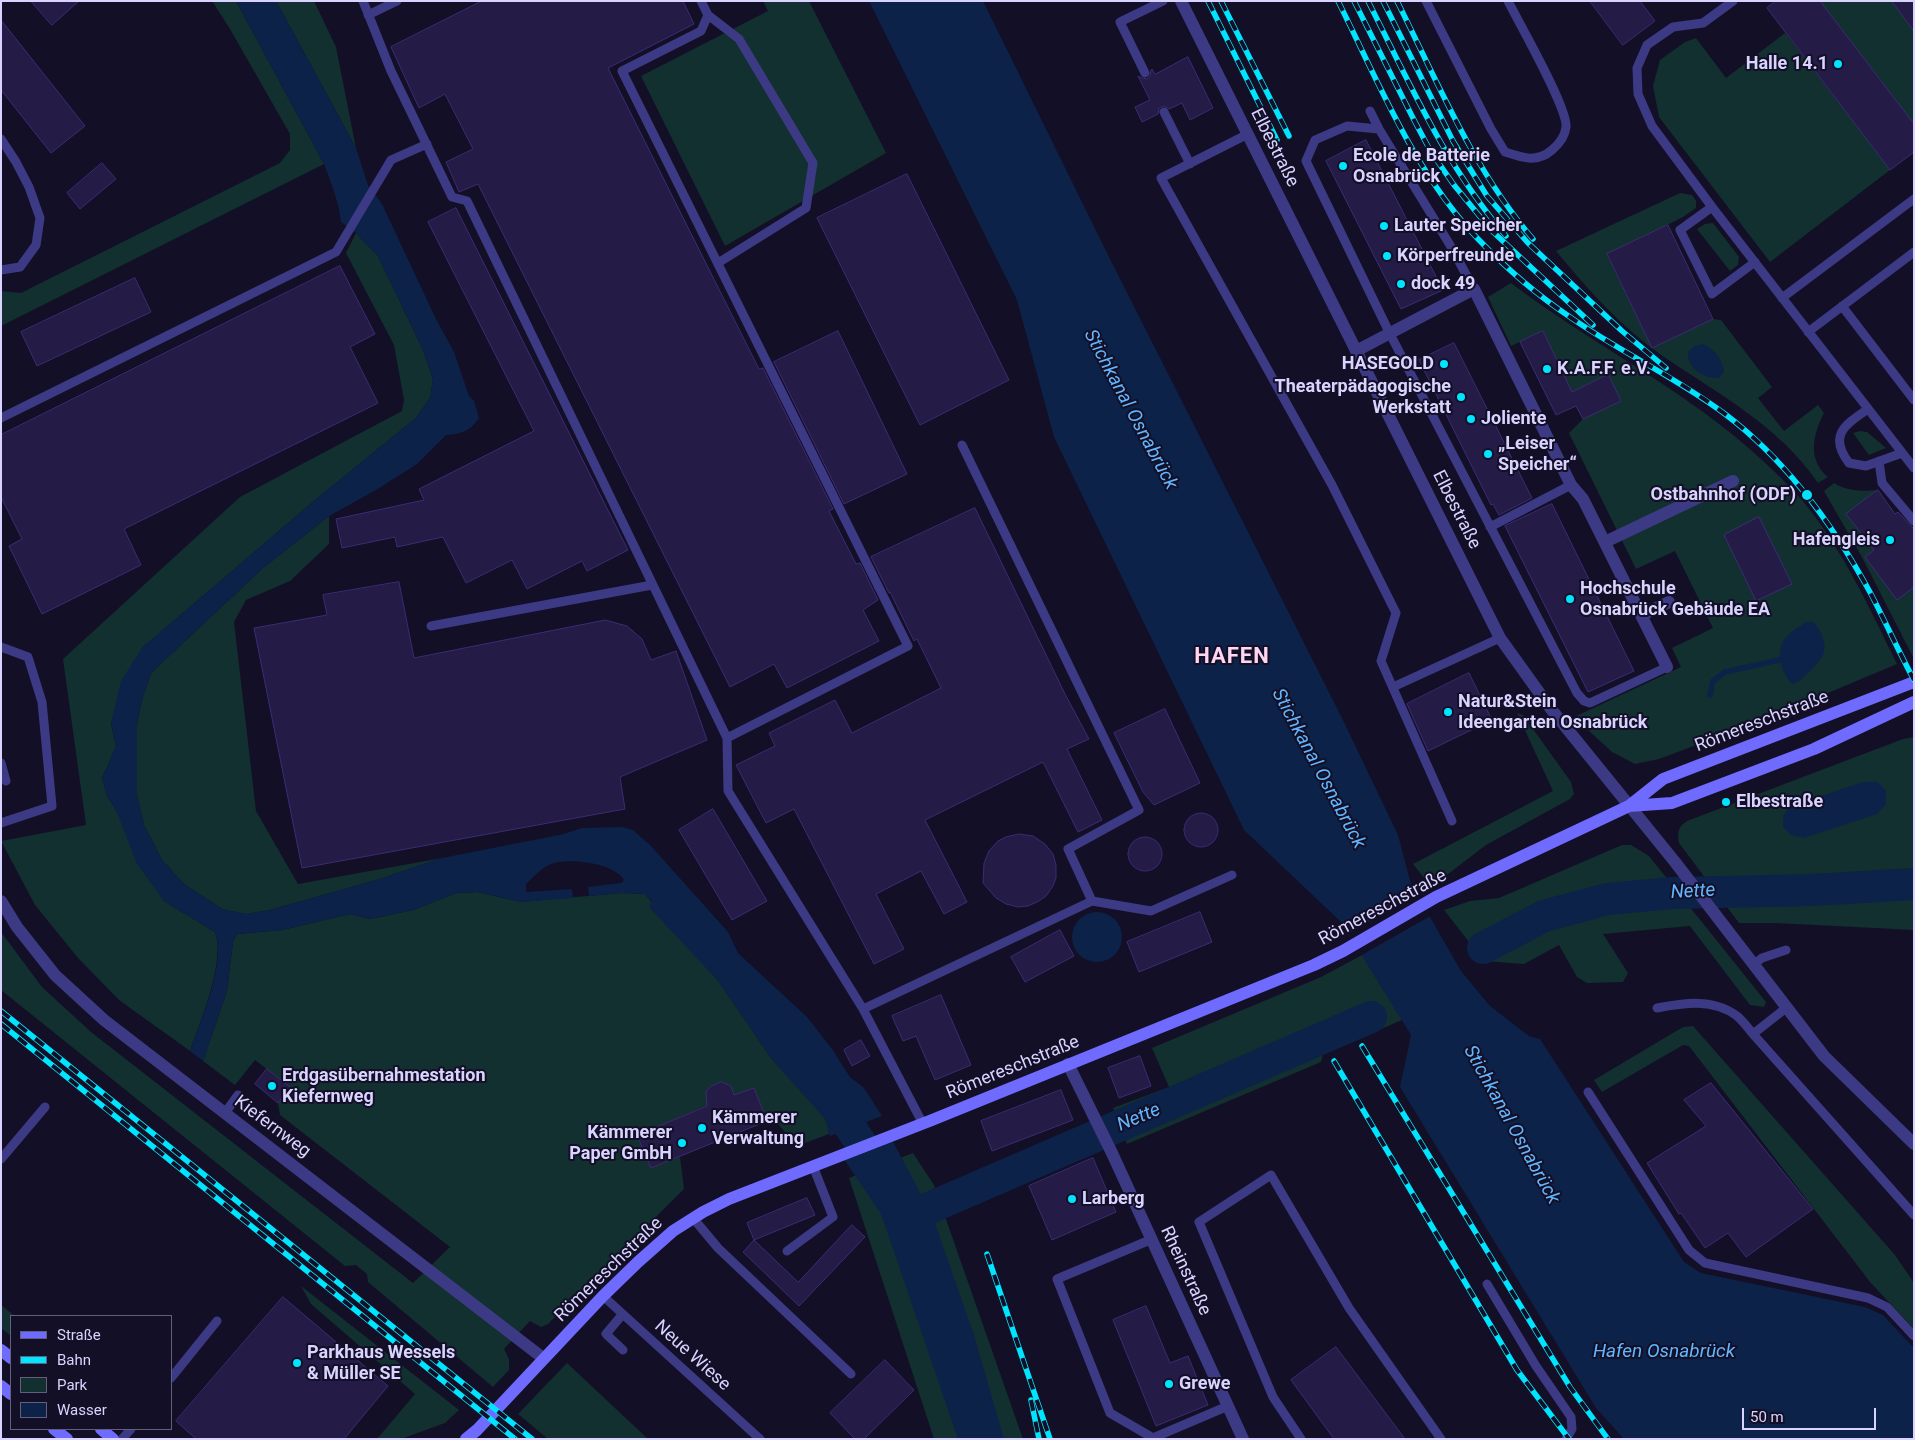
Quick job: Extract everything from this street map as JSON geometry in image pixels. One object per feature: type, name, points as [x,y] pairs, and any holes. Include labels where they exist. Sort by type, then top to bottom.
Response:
[{"type":"main road","name":"Römereschstraße","points":[[466,1439],[477,1430],[603,1296],[673,1231],[693,1218],[729,1200],[923,1124],[1314,965],[1344,951],[1436,897],[1629,806],[1663,779],[1914,682]]},
{"type":"main road","name":"Römereschstraße","points":[[1629,806],[1672,803],[1814,749],[1914,702]]},
{"type":"main road","points":[[55,1430],[67,1439]]},
{"type":"main road","points":[[102,1430],[113,1439]]},
{"type":"street","name":"Elbestraße","points":[[1181,1],[1500,638],[1550,709],[1675,862],[1824,1056],[1914,1144]]},
{"type":"street","points":[[1356,351],[1474,289],[1571,484],[1583,499],[1667,666]]},
{"type":"street","points":[[1605,542],[1734,481]]},
{"type":"street","points":[[1642,615],[1670,602]]},
{"type":"street","name":"Kiefernweg","points":[[1,901],[17,928],[55,975],[104,1020],[544,1358]]},
{"type":"street","name":"Rheinstraße","points":[[1068,1064],[1112,1154],[1243,1439]]},
{"type":"lane","points":[[363,1],[380,47],[452,197],[467,201],[727,738],[728,791],[863,1009],[923,1124]]},
{"type":"lane","points":[[368,15],[397,1]]},
{"type":"lane","points":[[701,1],[708,15],[739,40],[814,163],[806,208],[718,263]]},
{"type":"lane","points":[[1145,73],[1120,22],[1163,1]]},
{"type":"lane","points":[[1426,1],[1491,129],[1505,152],[1527,159],[1547,154],[1554,149],[1560,143],[1566,127],[1559,102],[1508,1]]},
{"type":"lane","points":[[1733,1],[1703,23],[1673,27],[1647,45],[1637,68],[1638,94],[1652,126],[1699,190],[1914,468]]},
{"type":"lane","points":[[708,15],[702,31],[622,71],[908,646],[727,738]]},
{"type":"lane","points":[[1164,112],[1190,164]]},
{"type":"lane","points":[[1370,112],[1450,245],[1474,289]]},
{"type":"lane","points":[[1379,129],[1347,126],[1315,140],[1306,161],[1390,334],[1572,685],[1584,701],[1590,703],[1667,666]]},
{"type":"lane","points":[[1248,134],[1161,178],[1332,485],[1396,613],[1381,661],[1452,821]]},
{"type":"lane","points":[[1,139],[16,162],[40,218],[36,245],[20,267],[1,270]]},
{"type":"lane","points":[[1,418],[336,252],[391,160],[427,144]]},
{"type":"lane","points":[[1782,298],[1914,199]]},
{"type":"lane","points":[[1712,207],[1680,230],[1712,294],[1754,262]]},
{"type":"lane","points":[[1808,332],[1914,252]]},
{"type":"lane","points":[[1842,306],[1914,400]]},
{"type":"lane","points":[[1868,409],[1846,424],[1839,436],[1840,452],[1849,463],[1866,466],[1902,452]]},
{"type":"lane","points":[[962,445],[1139,810],[1068,850],[1092,901]]},
{"type":"lane","points":[[1879,461],[1882,483],[1914,520]]},
{"type":"lane","points":[[1490,527],[1571,484]]},
{"type":"lane","points":[[431,626],[652,585]]},
{"type":"lane","points":[[1393,688],[1500,638]]},
{"type":"lane","points":[[1,646],[28,657],[42,702],[52,806],[1,823]]},
{"type":"lane","points":[[1,763],[6,781]]},
{"type":"lane","points":[[863,1009],[1092,901],[1151,911],[1232,875]]},
{"type":"lane","points":[[1752,964],[1762,958],[1786,950]]},
{"type":"lane","points":[[1657,1008],[1687,1002],[1715,1005],[1737,1016],[1914,1215]]},
{"type":"lane","points":[[1753,1034],[1786,1008]]},
{"type":"lane","points":[[1588,1092],[1689,1250],[1705,1263],[1868,1298],[1887,1307],[1914,1336]]},
{"type":"lane","points":[[225,1113],[238,1095]]},
{"type":"lane","points":[[1,1159],[45,1106]]},
{"type":"lane","points":[[787,1251],[833,1217],[813,1166]]},
{"type":"lane","points":[[1301,1439],[1272,1397],[1199,1222],[1271,1175],[1349,1308],[1441,1439]]},
{"type":"lane","points":[[693,1218],[718,1248],[851,1374]]},
{"type":"lane","points":[[1150,1240],[1057,1279],[1110,1413],[1153,1438],[1228,1406]]},
{"type":"lane","points":[[1487,1284],[1536,1366],[1570,1417],[1572,1429],[1568,1438]]},
{"type":"lane","name":"Neue Wiese","points":[[603,1296],[760,1439]]},
{"type":"lane","points":[[622,1314],[606,1334],[623,1350]]},
{"type":"lane","points":[[172,1377],[217,1321]]},
{"type":"green space","points":[[212,1],[236,1],[324,164],[1,326],[1,291],[21,293],[280,163],[290,150],[290,134]]},
{"type":"green space","points":[[276,1],[314,1],[336,47],[356,148]]},
{"type":"green space","points":[[763,1],[809,1],[886,153],[725,246],[641,76],[768,11]]},
{"type":"green space","points":[[1820,1],[1892,1],[1914,31],[1914,124]]},
{"type":"green space","points":[[1785,33],[1890,170],[1770,262],[1659,117],[1653,86],[1660,60],[1685,42],[1696,38],[1726,78]]},
{"type":"green space","points":[[1680,193],[1692,195],[1696,201],[1696,208],[1683,217],[1607,255],[1652,348],[1713,319],[1721,320],[1772,387],[1758,398],[1784,431],[1818,405],[1824,413],[1815,438],[1815,455],[1821,470],[1828,477],[1818,483],[1802,463],[1767,428],[1664,357],[1649,346],[1634,334],[1593,294],[1556,251]]},
{"type":"green space","points":[[1713,223],[1739,257],[1738,265],[1730,271],[1697,229],[1705,224]]},
{"type":"green space","points":[[356,233],[378,256],[423,350],[433,379],[430,398],[416,418],[315,500],[142,648],[111,723],[116,747],[102,778],[107,796],[164,901],[215,932],[217,958],[215,975],[190,1051],[119,1000],[78,958],[35,905],[1,841],[86,825],[63,659],[240,497],[402,411],[404,400],[394,345],[346,253]]},
{"type":"green space","points":[[1511,283],[1542,306],[1703,412],[1733,435],[1783,480],[1817,519],[1843,559],[1897,664],[1766,719],[1659,759],[1635,764],[1612,752],[1574,717],[1681,667],[1672,648],[1713,628],[1675,551],[1636,569],[1569,433],[1583,419],[1621,401],[1608,374],[1572,392],[1543,331],[1511,346],[1488,297]]},
{"type":"green space","points":[[1867,432],[1886,448],[1869,455],[1853,433]]},
{"type":"green space","points":[[1834,483],[1861,491],[1878,490],[1847,514],[1874,550],[1865,557],[1914,587],[1913,657],[1863,559],[1824,491]]},
{"type":"green space","points":[[329,516],[329,544],[290,581],[246,600],[234,622],[256,811],[298,884],[442,858],[380,879],[270,910],[246,914],[222,909],[184,884],[162,860],[144,825],[137,796],[137,724],[142,700],[151,673],[263,568]]},
{"type":"green space","points":[[1517,713],[1523,715],[1571,782],[1574,794],[1570,799],[1486,845],[1431,887],[1413,864],[1553,791]]},
{"type":"green space","points":[[1914,737],[1914,930],[1739,923],[1679,843],[1679,830],[1687,821],[1903,739]]},
{"type":"green space","points":[[1622,845],[1631,845],[1649,856],[1766,1002],[1764,1007],[1750,1005],[1690,926],[1603,934],[1628,973],[1623,982],[1587,983],[1577,977],[1559,945],[1524,964],[1484,961],[1444,910],[1470,901],[1499,898]]},
{"type":"green space","points":[[477,892],[521,902],[621,893],[645,894],[719,982],[771,1058],[826,1119],[829,1134],[797,1146],[771,1116],[766,1118],[754,1088],[734,1095],[731,1086],[721,1082],[710,1087],[706,1092],[710,1104],[637,1135],[651,1168],[680,1157],[684,1189],[548,1324],[541,1327],[530,1321],[504,1349],[509,1359],[509,1370],[493,1387],[368,1282],[367,1274],[356,1265],[345,1266],[1,990],[1,932],[42,987],[91,1032],[413,1283],[450,1247],[280,1115],[278,1103],[290,1087],[255,1060],[235,1085],[203,1061],[227,991],[233,941],[237,934],[282,930],[350,914],[370,919],[413,910],[456,893]]},
{"type":"green space","points":[[1362,955],[1402,1020],[1323,1054],[1321,1062],[1127,1144],[1113,1108],[1169,1087],[1152,1048],[1321,977]]},
{"type":"green space","points":[[1693,1026],[1895,1255],[1914,1283],[1914,1329],[1870,1282],[1689,1046],[1683,1045],[1602,1092],[1594,1080],[1683,1027]]},
{"type":"green space","points":[[913,1153],[934,1185],[1023,1439],[934,1439],[849,1178]]},
{"type":"green space","points":[[301,1286],[459,1410],[445,1423],[401,1439],[377,1439],[415,1394],[311,1304]]},
{"type":"green space","points":[[1,1305],[14,1315],[10,1315],[10,1335],[1,1328]]},
{"type":"green space","points":[[567,1363],[648,1439],[548,1439],[518,1414]]},
{"type":"water","points":[[236,1],[276,1],[356,148],[368,185],[382,204],[436,319],[454,352],[469,396],[474,401],[479,418],[465,431],[446,435],[417,464],[376,490],[329,516],[263,568],[151,673],[142,700],[137,724],[137,796],[144,825],[162,860],[184,884],[222,909],[246,914],[270,910],[380,879],[442,858],[564,834],[582,828],[622,827],[633,830],[651,846],[728,932],[738,953],[807,1017],[832,1049],[850,1077],[864,1088],[882,1116],[830,1136],[825,1119],[771,1058],[719,982],[649,907],[652,901],[645,894],[621,893],[589,896],[588,887],[621,883],[624,880],[611,869],[590,863],[568,861],[551,864],[541,870],[526,884],[526,892],[572,889],[573,898],[521,902],[477,892],[456,893],[413,910],[370,919],[350,914],[282,930],[237,934],[233,941],[227,991],[203,1061],[190,1051],[211,992],[218,958],[218,944],[215,932],[164,901],[137,864],[116,810],[107,796],[102,778],[116,747],[111,723],[121,681],[142,648],[315,500],[416,418],[430,398],[433,379],[423,350],[378,256],[356,233],[341,222],[337,200],[324,164]]},
{"type":"water","name":"Hafen Osnabrück","points":[[869,1],[983,1],[1107,253],[1342,718],[1398,835],[1411,884],[1461,971],[1490,1006],[1529,1036],[1540,1039],[1684,1262],[1701,1273],[1865,1307],[1883,1315],[1914,1348],[1914,1439],[1624,1439],[1596,1408],[1400,1087],[1411,1035],[1341,922],[1244,830],[1054,437],[1017,300]]},
{"type":"water","points":[[1703,344],[1714,352],[1722,363],[1724,372],[1719,378],[1708,377],[1702,374],[1693,368],[1690,363],[1688,352],[1694,346]]},
{"type":"water","points":[[1806,622],[1814,622],[1823,637],[1825,649],[1815,667],[1801,680],[1792,684],[1784,672],[1780,659],[1781,645],[1790,633]]},
{"type":"water","points":[[1863,782],[1878,782],[1886,791],[1886,805],[1877,814],[1804,838],[1791,835],[1783,827],[1783,816],[1789,807]]},
{"type":"water","points":[[1097,912],[1107,914],[1115,919],[1120,927],[1122,937],[1120,947],[1115,955],[1107,960],[1097,962],[1087,960],[1079,955],[1074,947],[1072,937],[1074,927],[1079,919],[1087,914]]},
{"type":"water","points":[[890,1136],[932,1215],[974,1335],[1004,1439],[958,1439],[881,1214],[841,1155]]},
{"type":"pier","points":[[1419,893],[1432,915],[1360,956],[1346,935]]},
{"type":"building","points":[[31,1],[79,1],[52,25]]},
{"type":"building","points":[[482,1],[683,1],[694,24],[608,68],[759,369],[763,368],[833,509],[829,511],[856,564],[860,563],[878,600],[863,610],[879,641],[787,688],[774,664],[730,687],[478,184],[459,192],[446,162],[473,149],[445,94],[419,108],[391,47]]},
{"type":"building","points":[[1590,1],[1640,1],[1655,21],[1623,45]]},
{"type":"building","name":"Halle 14.1","points":[[1776,1],[1820,1],[1914,124],[1914,152],[1890,170],[1767,8]]},
{"type":"building","points":[[1892,1],[1914,1],[1914,31]]},
{"type":"building","points":[[1,20],[85,126],[51,153],[1,90]]},
{"type":"building","points":[[1188,57],[1213,108],[1190,120],[1182,103],[1169,109],[1164,106],[1159,108],[1158,114],[1142,122],[1135,107],[1150,100],[1138,76],[1147,79],[1152,69],[1155,74]]},
{"type":"building","name":"Lauter Speicher","points":[[1366,140],[1443,290],[1401,309],[1326,161]]},
{"type":"building","points":[[102,163],[116,179],[80,209],[67,193]]},
{"type":"building","points":[[907,174],[1009,380],[920,425],[817,218]]},
{"type":"building","points":[[456,208],[628,550],[587,571],[582,561],[527,589],[512,560],[466,583],[443,537],[397,547],[395,537],[342,548],[336,519],[424,500],[419,489],[534,431],[428,222]]},
{"type":"building","points":[[1668,225],[1713,319],[1652,348],[1607,254]]},
{"type":"building","points":[[340,266],[375,334],[350,347],[378,403],[124,529],[141,565],[42,614],[9,546],[22,539],[1,497],[1,435]]},
{"type":"building","points":[[135,278],[151,312],[37,366],[21,332]]},
{"type":"building","points":[[838,331],[907,474],[844,504],[774,362]]},
{"type":"building","points":[[1543,331],[1572,392],[1608,374],[1621,401],[1583,419],[1576,406],[1556,415],[1520,342]]},
{"type":"building","name":"„Leiser Speicher“","points":[[1454,343],[1532,498],[1499,515],[1493,504],[1491,505],[1419,360]]},
{"type":"building","name":"Hafengleis","points":[[1878,490],[1895,514],[1898,512],[1914,529],[1914,587],[1897,600],[1865,557],[1874,550],[1846,514]]},
{"type":"building","name":"Hochschule Osnabrück Gebäude EA","points":[[1552,504],[1634,671],[1588,692],[1505,526]]},
{"type":"building","points":[[975,508],[1065,694],[1089,739],[1067,749],[1102,820],[1078,832],[1043,762],[925,820],[967,902],[944,914],[921,871],[876,894],[904,949],[874,964],[794,809],[766,823],[736,765],[775,746],[769,733],[835,700],[852,733],[941,688],[917,639],[914,641],[871,557]]},
{"type":"building","points":[[1759,517],[1792,584],[1756,601],[1724,535]]},
{"type":"building","points":[[399,582],[414,658],[605,620],[627,626],[642,639],[651,660],[676,651],[707,740],[620,777],[625,809],[302,868],[254,628],[327,615],[323,595]]},
{"type":"building","name":"Natur&Stein Ideengarten Osnabrück","points":[[1469,673],[1492,720],[1428,751],[1407,704]]},
{"type":"building","points":[[1165,709],[1200,783],[1154,805],[1143,792],[1114,733]]},
{"type":"building","points":[[713,809],[767,901],[732,920],[679,830]]},
{"type":"building","points":[[1201,813],[1208,814],[1213,818],[1217,823],[1217,837],[1213,842],[1208,846],[1201,847],[1194,846],[1189,842],[1185,837],[1184,830],[1185,823],[1189,818],[1194,814]]},
{"type":"building","points":[[1019,834],[1033,836],[1045,844],[1053,854],[1056,865],[1056,878],[1046,896],[1028,906],[1018,907],[1006,904],[996,898],[983,883],[984,863],[989,851],[998,841]]},
{"type":"building","points":[[1145,837],[1152,838],[1157,842],[1161,847],[1161,861],[1157,866],[1152,870],[1145,871],[1138,870],[1133,866],[1129,861],[1128,854],[1129,847],[1133,842],[1138,838]]},
{"type":"building","points":[[1200,912],[1212,942],[1139,972],[1127,942]]},
{"type":"building","points":[[1060,930],[1074,956],[1025,982],[1011,957]]},
{"type":"building","points":[[941,995],[971,1065],[935,1080],[916,1036],[903,1041],[892,1016]]},
{"type":"building","points":[[861,1040],[870,1056],[852,1066],[844,1050]]},
{"type":"building","points":[[1140,1056],[1151,1086],[1119,1098],[1108,1068]]},
{"type":"building","name":"Erdgasübernahmestation Kiefernweg","points":[[267,1069],[290,1087],[278,1103],[255,1084]]},
{"type":"building","name":"Kämmerer Verwaltung","points":[[721,1082],[731,1086],[734,1095],[754,1088],[767,1121],[651,1168],[637,1135],[707,1106],[706,1092],[710,1087]]},
{"type":"building","points":[[1711,1083],[1813,1209],[1746,1257],[1728,1233],[1705,1248],[1681,1213],[1679,1214],[1647,1163],[1706,1126],[1684,1100]]},
{"type":"building","points":[[1061,1090],[1073,1120],[992,1151],[981,1121]]},
{"type":"building","name":"Larberg","points":[[1093,1158],[1116,1212],[1052,1240],[1029,1186]]},
{"type":"building","points":[[807,1198],[815,1215],[754,1240],[747,1223]]},
{"type":"building","points":[[852,1225],[865,1237],[799,1306],[743,1252],[754,1240],[798,1282]]},
{"type":"building","name":"Parkhaus Wessels & Müller SE","points":[[283,1297],[388,1386],[344,1439],[196,1439],[176,1421]]},
{"type":"building","name":"Grewe","points":[[1146,1306],[1170,1363],[1188,1356],[1208,1405],[1156,1426],[1113,1320]]},
{"type":"building","points":[[1336,1347],[1405,1439],[1334,1439],[1291,1380]]},
{"type":"building","points":[[885,1360],[914,1390],[864,1439],[855,1439],[830,1413]]},
{"type":"waterway","points":[[1710,695],[1713,681],[1725,672],[1779,660]]},
{"type":"waterway","name":"Nette","points":[[1483,948],[1544,916],[1607,899],[1673,893],[1812,890],[1914,884]]},
{"type":"waterway","name":"Nette","points":[[906,1218],[1371,1017]]},
{"type":"waterway","points":[[827,1092],[884,1178]]},
{"type":"railway","points":[[1208,1],[1277,140]]},
{"type":"railway","points":[[1221,1],[1289,136]]},
{"type":"railway","points":[[1338,1],[1417,157],[1456,214],[1500,261],[1546,300],[1608,342],[1668,376],[1706,401],[1748,432],[1769,452],[1807,496],[1857,569],[1914,680]]},
{"type":"railway","points":[[1354,1],[1431,152],[1454,185],[1491,230],[1593,325]]},
{"type":"railway","points":[[1368,1],[1414,93],[1447,152],[1484,209],[1506,236]]},
{"type":"railway","points":[[1383,1],[1453,141],[1487,196],[1528,243],[1622,331],[1666,368]]},
{"type":"railway","points":[[1397,1],[1474,155],[1492,184],[1533,239]]},
{"type":"railway","points":[[1,1011],[532,1439]]},
{"type":"railway","points":[[1,1024],[515,1439]]},
{"type":"railway","points":[[1362,1046],[1570,1387],[1608,1439]]},
{"type":"railway","points":[[1334,1061],[1517,1370],[1569,1439]]},
{"type":"railway","points":[[987,1254],[1050,1439]]},
{"type":"railway","points":[[1031,1400],[1039,1439]]},
{"type":"place","name":"Halle 14.1","points":[[1838,64]]},
{"type":"place","name":"Ecole de Batterie Osnabrück","points":[[1343,166]]},
{"type":"place","name":"Lauter Speicher","points":[[1384,226]]},
{"type":"place","name":"Körperfreunde","points":[[1387,256]]},
{"type":"place","name":"dock 49","points":[[1401,284]]},
{"type":"place","name":"HASEGOLD","points":[[1444,364]]},
{"type":"place","name":"K.A.F.F. e.V.","points":[[1547,369]]},
{"type":"place","name":"Theaterpädagogische Werkstatt","points":[[1461,397]]},
{"type":"place","name":"Joliente","points":[[1471,419]]},
{"type":"place","name":"„Leiser Speicher“","points":[[1488,454]]},
{"type":"place","name":"Ostbahnhof (ODF)","points":[[1807,495]]},
{"type":"place","name":"Hafengleis","points":[[1890,540]]},
{"type":"place","name":"Hochschule Osnabrück Gebäude EA","points":[[1570,599]]},
{"type":"place","name":"Natur&Stein Ideengarten Osnabrück","points":[[1448,712]]},
{"type":"place","name":"Elbestraße","points":[[1726,802]]},
{"type":"place","name":"Erdgasübernahmestation Kiefernweg","points":[[272,1086]]},
{"type":"place","name":"Kämmerer Verwaltung","points":[[702,1128]]},
{"type":"place","name":"Kämmerer Paper GmbH","points":[[682,1143]]},
{"type":"place","name":"Larberg","points":[[1072,1199]]},
{"type":"place","name":"Parkhaus Wessels & Müller SE","points":[[297,1363]]},
{"type":"place","name":"Grewe","points":[[1169,1384]]},
{"type":"district","name":"HAFEN","points":[[1232,657]]},
{"type":"water label","name":"Stichkanal Osnabrück","points":[[1130,410]]},
{"type":"water label","name":"Stichkanal Osnabrück","points":[[1318,769]]},
{"type":"water label","name":"Stichkanal Osnabrück","points":[[1511,1125]]}]
